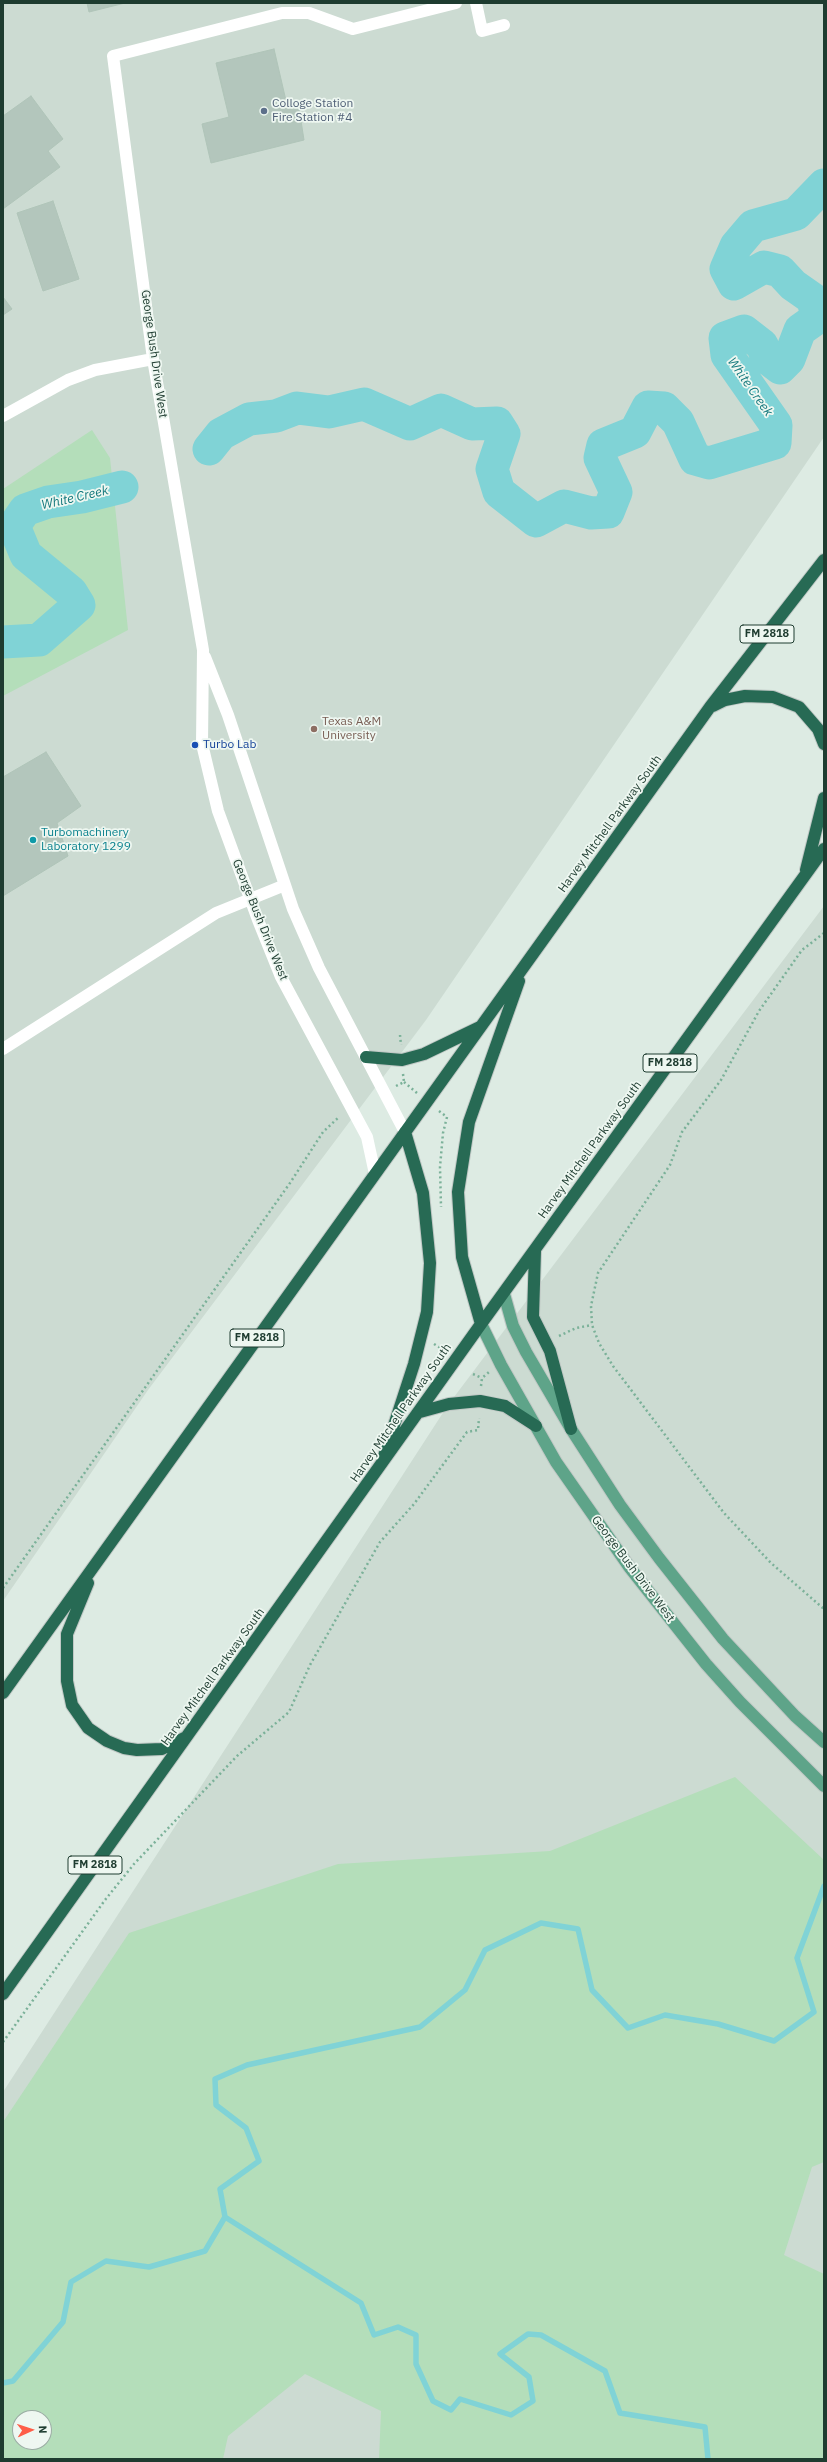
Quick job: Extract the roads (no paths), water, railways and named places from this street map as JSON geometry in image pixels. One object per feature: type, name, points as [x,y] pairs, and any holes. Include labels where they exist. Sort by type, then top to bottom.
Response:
[{"type":"highway","name":"Harvey Mitchell Parkway South","points":[[3,1693],[710,707],[824,560]]},
{"type":"highway","points":[[710,707],[725,700],[745,696],[773,697],[800,707],[818,729],[824,744]]},
{"type":"highway","points":[[805,875],[824,798]]},
{"type":"highway","name":"Harvey Mitchell Parkway South","points":[[3,1994],[381,1467],[481,1324],[824,849]]},
{"type":"highway","points":[[481,1324],[462,1257],[458,1192],[469,1122],[524,967]]},
{"type":"highway","points":[[366,1057],[402,1060],[424,1054],[481,1027]]},
{"type":"highway","points":[[381,1467],[414,1364],[427,1312],[430,1263],[424,1193],[405,1132]]},
{"type":"highway","points":[[535,1251],[533,1317],[550,1351],[571,1429]]},
{"type":"highway","points":[[420,1412],[449,1404],[480,1401],[505,1406],[536,1426]]},
{"type":"highway","points":[[94,1567],[68,1634],[67,1681],[72,1705],[88,1728],[107,1741],[124,1748],[162,1749],[187,1736]]},
{"type":"main road","points":[[504,1294],[513,1326],[526,1352],[571,1429],[620,1505],[696,1606],[790,1710],[824,1742]]},
{"type":"main road","name":"George Bush Drive West","points":[[481,1324],[501,1365],[556,1462],[656,1603],[740,1702],[824,1786]]},
{"type":"street","points":[[299,8],[353,29],[456,3]]},
{"type":"street","points":[[476,3],[482,31],[504,25]]},
{"type":"street","name":"George Bush Drive West","points":[[299,8],[113,56],[153,360],[203,650],[202,744],[218,811],[249,899],[281,977],[367,1137],[375,1174]]},
{"type":"street","points":[[3,416],[68,380],[95,370],[153,360]]},
{"type":"street","name":"George Bush Drive West","points":[[203,650],[228,715],[284,885],[319,968],[405,1132]]},
{"type":"street","points":[[3,1049],[216,912],[284,885]]},
{"type":"waterway","name":"White Creek","points":[[209,449],[221,434],[249,419],[276,416],[297,408],[329,412],[364,404],[410,424],[441,410],[472,424],[497,423],[504,434],[492,469],[499,492],[536,521],[564,506],[591,513],[608,512],[616,492],[600,458],[603,445],[635,432],[648,407],[664,408],[678,422],[695,459],[709,463],[775,443],[776,425],[727,355],[725,338],[744,331],[762,345],[767,358],[780,368],[789,359],[800,330],[817,318],[813,299],[793,285],[780,271],[764,267],[734,284],[726,269],[736,246],[753,226],[796,214],[824,185]]},
{"type":"waterway","name":"White Creek","points":[[3,642],[39,640],[79,605],[71,592],[26,555],[14,526],[25,510],[48,502],[82,497],[122,487]]},
{"type":"waterway","points":[[225,2217],[220,2189],[259,2161],[246,2128],[216,2105],[215,2079],[247,2065],[420,2027],[465,1990],[485,1950],[541,1923],[578,1929],[592,1990],[628,2028],[665,2015],[718,2024],[774,2041],[814,2012],[797,1958],[824,1886]]},
{"type":"waterway","points":[[3,2383],[13,2381],[63,2322],[71,2282],[106,2261],[149,2267],[205,2251],[225,2217],[361,2303],[374,2335],[398,2327],[416,2335],[416,2364],[433,2401],[451,2410],[460,2399],[511,2415],[533,2401],[529,2377],[500,2354],[528,2334],[541,2335],[605,2371],[620,2413],[705,2427],[708,2459]]},
{"type":"place","name":"Colloge Station Fire Station #4","points":[[264,111]]},
{"type":"place","name":"Texas A&M University","points":[[314,729]]},
{"type":"place","name":"Turbo Lab","points":[[195,745]]},
{"type":"place","name":"Turbomachinery Laboratory 1299","points":[[33,840]]}]
